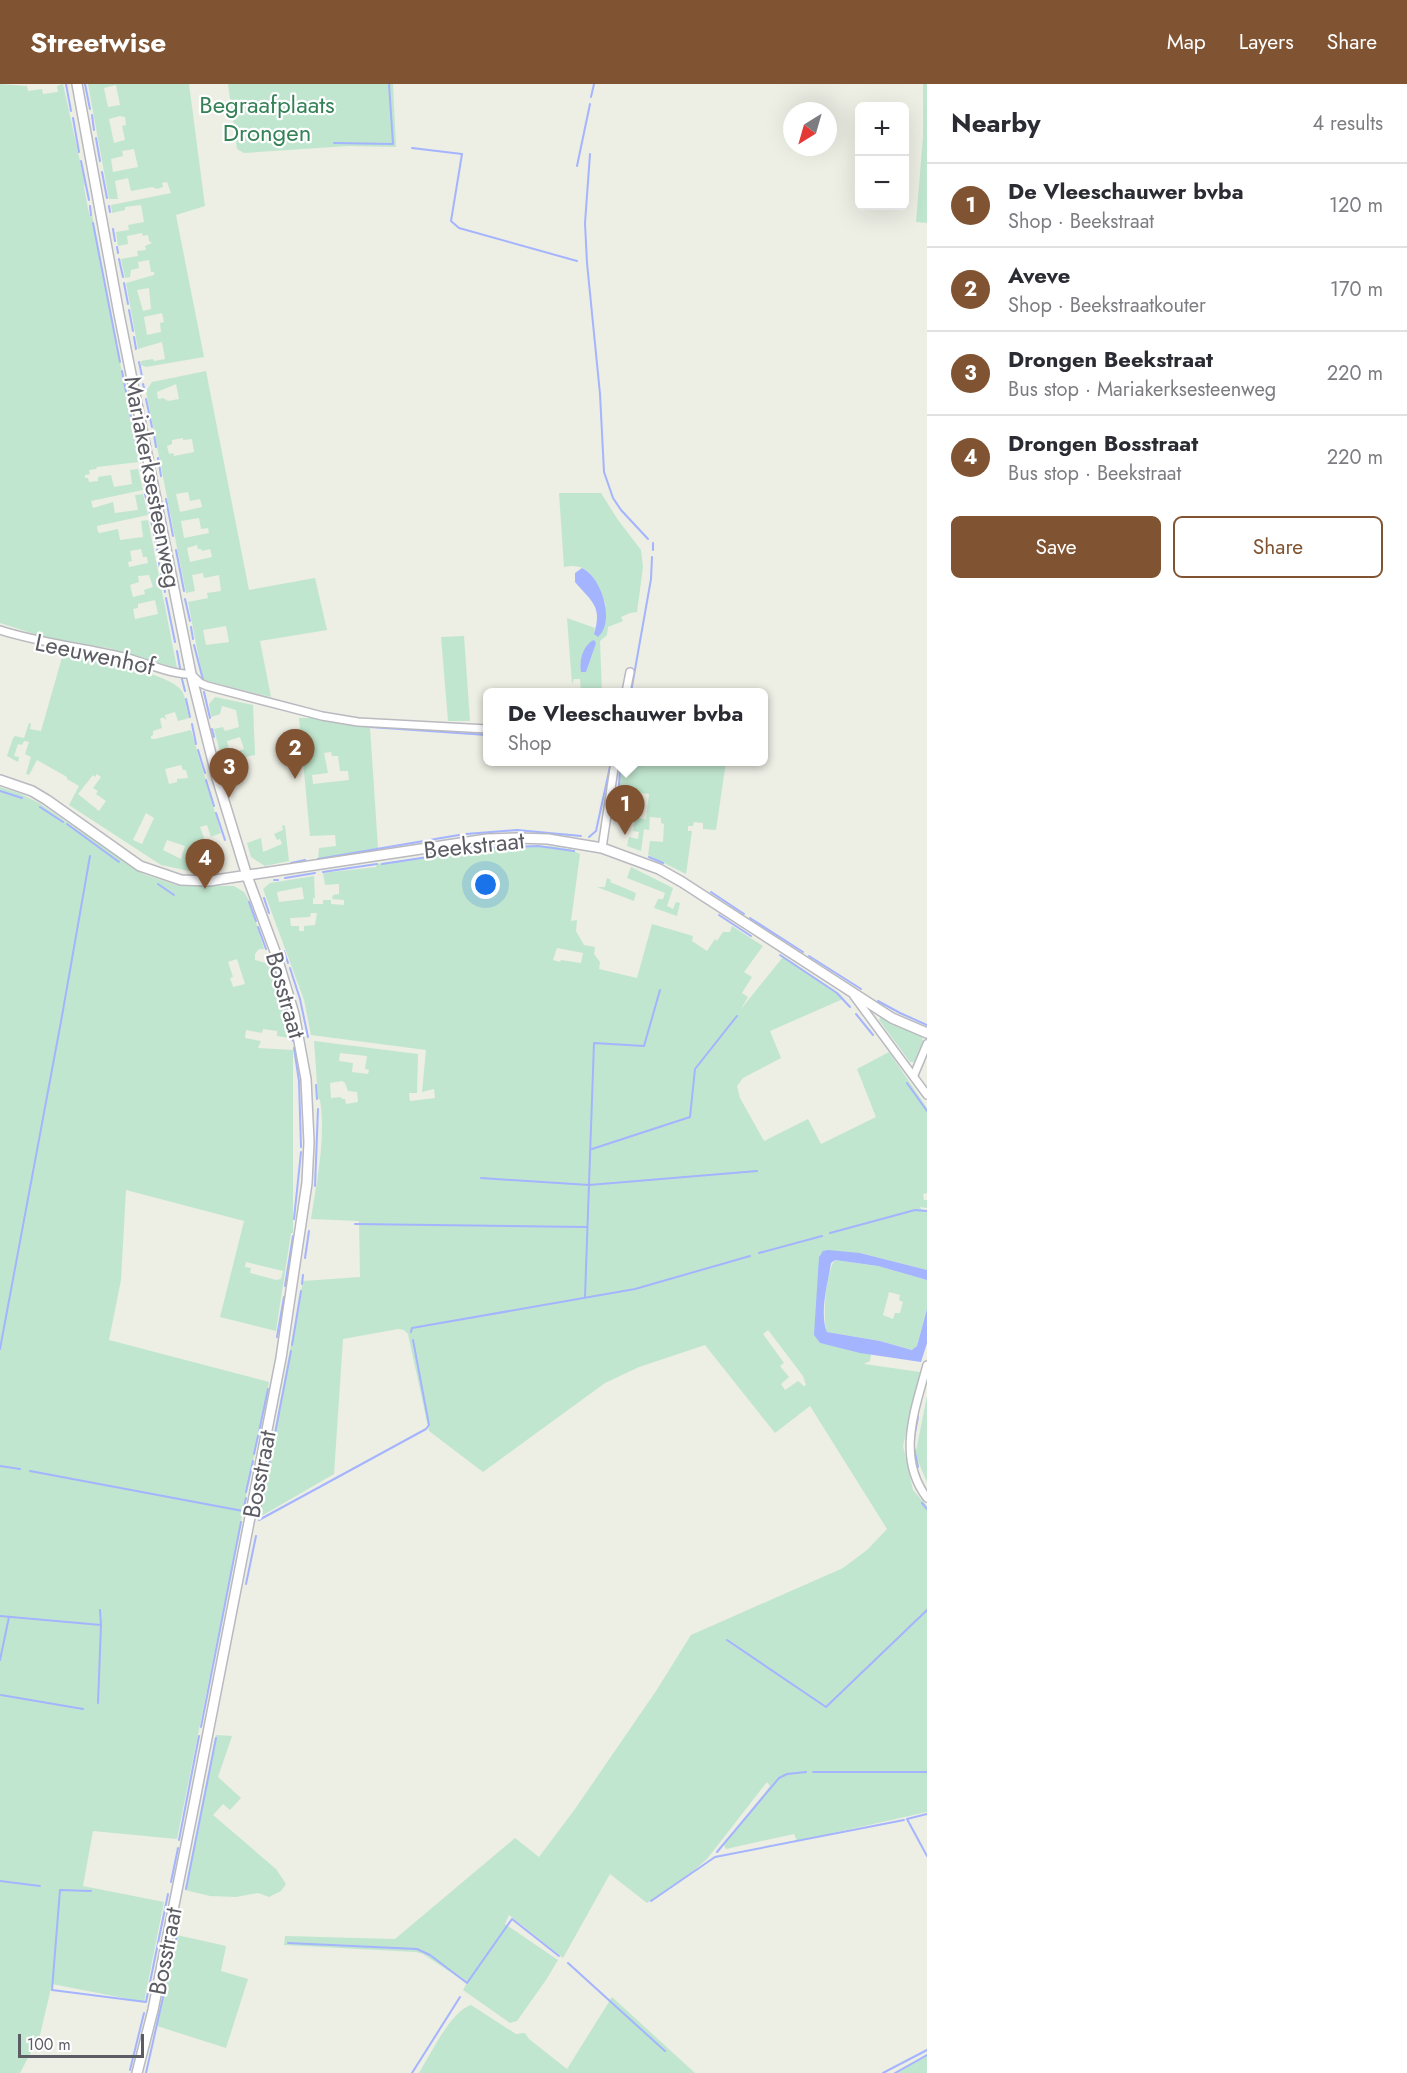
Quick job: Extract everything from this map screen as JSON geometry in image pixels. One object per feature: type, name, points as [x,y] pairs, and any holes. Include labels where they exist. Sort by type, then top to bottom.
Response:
[{"type":"street","name":"Mariakerksesteenweg","points":[[77,84],[119,314],[191,674],[206,739],[247,876]]},
{"type":"street","name":"Leeuwenhof","points":[[0,630],[27,639],[122,657],[168,669],[178,675],[191,674],[207,686],[322,716],[358,722],[483,729]]},
{"type":"street","points":[[627,688],[630,672]]},
{"type":"street","points":[[602,848],[614,766]]},
{"type":"street","name":"Beekstraat","points":[[0,780],[32,791],[47,800],[140,866],[181,880],[209,881],[247,876],[486,839],[548,839],[602,848],[658,869],[682,882],[892,1018],[927,1033]]},
{"type":"street","name":"Bosstraat","points":[[137,2073],[153,2010],[190,1827],[279,1368],[307,1183],[309,1142],[306,1078],[301,1047],[294,1014],[276,954],[247,876]]},
{"type":"street","points":[[851,991],[927,1095]]},
{"type":"street","points":[[914,1076],[927,1044]]},
{"type":"street","points":[[927,1365],[913,1417],[909,1445],[913,1472],[927,1498]]},
{"type":"green space","points":[[0,84],[27,86],[28,91],[42,89],[43,94],[58,92],[57,86],[63,84],[85,184],[89,214],[92,215],[139,462],[97,467],[89,470],[90,474],[85,475],[85,478],[88,478],[89,482],[98,481],[98,477],[111,475],[114,487],[132,484],[130,470],[138,469],[143,490],[91,501],[93,508],[113,502],[115,513],[138,510],[135,495],[143,494],[148,515],[97,526],[98,532],[118,529],[120,540],[143,537],[141,521],[148,520],[177,668],[108,648],[53,640],[0,623]],"holes":[[[141,549],[148,563],[129,567],[128,562],[132,561],[130,551]],[[149,575],[153,587],[144,590],[145,594],[133,597],[130,585],[139,582],[138,576]],[[155,600],[158,614],[135,619],[133,609],[138,608],[138,604]]]},
{"type":"green space","points":[[88,84],[189,84],[205,206],[176,215],[204,357],[146,367],[141,365],[141,361],[165,359],[162,342],[138,349],[126,283],[154,275],[154,272],[151,272],[149,260],[138,262],[139,268],[131,270],[130,277],[125,278],[121,259],[138,256],[137,251],[146,250],[145,246],[152,243],[148,235],[143,236],[142,233],[127,236],[128,244],[118,246],[116,232],[129,230],[128,225],[144,222],[141,205],[125,207],[125,210],[112,213],[111,205],[171,193],[167,182],[162,183],[163,187],[157,189],[152,187],[131,191],[128,178],[115,181],[118,199],[109,199]],"holes":[[[116,85],[120,105],[108,107],[104,88]],[[125,117],[126,125],[122,126],[125,140],[114,143],[109,119]],[[134,149],[138,167],[113,172],[111,159],[123,156],[122,151]],[[149,288],[151,309],[143,311],[137,290]],[[162,313],[164,322],[160,323],[161,332],[147,335],[144,317]]]},
{"type":"green space","name":"Begraafplaats Drongen","points":[[228,84],[393,84],[396,147],[348,146],[244,153],[237,149]]},
{"type":"green space","points":[[923,84],[927,84],[927,223],[916,222],[923,137]]},
{"type":"green space","points":[[206,371],[249,590],[315,578],[327,630],[260,641],[271,697],[203,680],[188,602],[208,598],[207,593],[221,591],[219,575],[204,578],[203,573],[192,575],[195,591],[186,593],[146,391],[152,382]],"holes":[[[176,384],[179,399],[168,401],[163,398],[158,399],[157,392]],[[192,439],[194,452],[174,456],[173,453],[169,454],[167,446],[172,444],[172,440]],[[188,492],[190,501],[200,499],[202,507],[180,512],[176,494]],[[199,518],[201,529],[208,528],[209,533],[184,538],[181,521]],[[197,545],[202,551],[210,549],[212,557],[190,562],[187,548]],[[226,626],[229,642],[206,645],[203,630]]]},
{"type":"green space","points":[[559,493],[601,493],[641,550],[643,567],[637,612],[621,617],[623,621],[608,627],[607,635],[600,641],[602,688],[581,688],[580,679],[574,679],[572,684],[567,618],[595,628],[594,634],[606,605],[596,582],[587,571],[581,567],[564,567]]},
{"type":"green space","points":[[464,636],[470,721],[448,721],[441,637]]},
{"type":"green space","points":[[63,654],[145,672],[174,684],[182,691],[189,718],[178,721],[175,712],[165,715],[166,720],[163,717],[160,719],[162,728],[153,731],[151,739],[191,730],[221,833],[211,837],[207,825],[200,827],[208,849],[198,853],[199,858],[195,859],[198,866],[194,872],[161,865],[69,805],[79,786],[67,777],[37,760],[29,775],[26,774],[31,757],[25,754],[29,742],[24,741],[22,745],[18,744],[14,756],[19,757],[18,762],[7,756],[13,738],[15,736],[24,738],[29,723],[31,724],[30,729],[41,731]],"holes":[[[181,765],[183,770],[186,770],[188,778],[177,779],[177,782],[169,784],[165,769]],[[97,774],[101,777],[93,788],[98,791],[96,794],[106,801],[99,811],[78,794],[93,775],[95,777]],[[146,813],[154,818],[142,844],[133,840]],[[167,840],[185,846],[181,859],[163,850]]]},
{"type":"green space","points":[[215,697],[253,705],[255,755],[241,758],[239,751],[244,749],[240,737],[227,741],[229,749],[220,752],[214,729],[223,727],[225,731],[239,727],[236,710],[222,706],[220,714],[211,717],[209,704]]},
{"type":"green space","points":[[299,718],[315,718],[370,727],[378,848],[318,859],[319,848],[336,846],[335,835],[310,836]],"holes":[[[331,752],[332,756],[338,756],[340,771],[348,771],[349,780],[313,784],[312,775],[328,773],[324,753]]]},
{"type":"green space","points":[[621,766],[633,770],[634,766],[725,766],[716,830],[703,829],[703,823],[694,822],[693,826],[688,826],[688,831],[692,831],[686,874],[648,855],[650,841],[663,842],[664,824],[661,823],[661,818],[650,817],[649,830],[644,829],[641,851],[627,846],[629,837],[638,839],[639,832],[633,831],[635,818],[646,819],[649,794],[620,790]]},
{"type":"green space","points":[[0,787],[39,803],[143,874],[176,885],[234,886],[244,892],[250,902],[264,949],[259,949],[255,954],[255,960],[266,963],[267,954],[279,991],[290,1038],[277,1036],[277,1031],[263,1029],[262,1033],[246,1030],[245,1038],[261,1041],[258,1048],[293,1050],[293,1233],[291,1233],[276,1331],[220,1317],[244,1221],[126,1190],[121,1280],[109,1340],[269,1382],[177,1839],[93,1831],[83,1886],[164,1902],[144,2002],[52,1984],[40,2035],[20,2073],[0,2073]],"holes":[[[237,959],[245,984],[233,987],[230,978],[233,977],[228,962]],[[246,1262],[283,1271],[281,1279],[276,1280],[250,1273],[251,1268],[245,1267]]]},
{"type":"green space","points":[[282,825],[285,826],[289,861],[265,866],[251,857],[247,843],[261,838],[263,852],[282,844],[274,834],[283,830]]},
{"type":"green space","points":[[548,846],[580,854],[571,921],[577,920],[576,931],[584,945],[595,947],[594,954],[600,962],[599,969],[637,978],[652,924],[693,936],[692,941],[707,951],[723,932],[730,932],[732,926],[763,946],[744,972],[752,977],[742,993],[748,997],[741,1009],[783,957],[843,999],[770,1031],[781,1058],[743,1078],[737,1086],[740,1098],[764,1141],[808,1119],[821,1144],[876,1117],[857,1069],[889,1052],[927,1108],[927,1193],[923,1194],[924,1200],[927,1200],[927,1208],[920,1207],[927,1211],[927,1270],[860,1253],[820,1254],[817,1305],[820,1343],[871,1354],[870,1361],[864,1364],[920,1372],[903,1446],[913,1490],[927,1506],[927,1812],[797,1841],[794,1834],[726,1849],[724,1845],[770,1786],[767,1782],[707,1859],[647,1903],[610,1874],[563,1958],[509,1915],[505,1924],[558,1960],[517,2021],[510,2023],[463,1990],[467,1983],[423,1954],[284,1945],[285,1936],[395,1939],[515,1838],[539,1857],[656,1691],[691,1635],[843,1568],[867,1550],[887,1529],[810,1406],[775,1433],[705,1345],[639,1367],[605,1383],[483,1472],[429,1431],[408,1334],[398,1329],[343,1339],[334,1474],[258,1518],[303,1281],[360,1277],[359,1221],[311,1219],[322,1130],[314,1041],[418,1054],[417,1093],[409,1093],[410,1101],[435,1098],[434,1089],[422,1092],[426,1050],[311,1035],[304,1000],[263,889],[270,883],[314,876],[313,904],[323,904],[323,900],[331,900],[331,904],[344,905],[344,900],[332,899],[333,895],[339,894],[339,884],[325,885],[323,873],[376,867],[377,864],[487,848]],"holes":[[[302,887],[304,899],[279,902],[277,892]],[[311,913],[317,913],[315,925],[304,926],[304,931],[299,931],[299,926],[291,926],[290,918],[310,917]],[[557,948],[583,953],[581,963],[561,960],[560,962],[553,960]],[[340,1053],[367,1056],[365,1069],[369,1070],[368,1074],[352,1072],[353,1063],[339,1061]],[[342,1081],[348,1091],[357,1092],[358,1102],[346,1104],[345,1099],[341,1097],[331,1098],[330,1083]],[[768,1330],[803,1376],[806,1385],[798,1381],[785,1390],[781,1384],[789,1377],[780,1366],[784,1363],[763,1334]]]},
{"type":"green space","points":[[631,867],[673,888],[667,906],[673,909],[676,902],[680,903],[677,916],[654,908],[658,899],[663,899],[665,893],[627,878]]},
{"type":"green space","points":[[607,878],[611,880],[610,882],[636,893],[634,901],[597,887],[605,887]]},
{"type":"green space","points":[[881,1017],[922,1037],[923,1041],[914,1062],[910,1062],[879,1020]]},
{"type":"green space","points":[[835,1260],[878,1266],[927,1280],[927,1309],[917,1346],[913,1350],[880,1341],[827,1332],[826,1295]],"holes":[[[889,1292],[900,1295],[899,1300],[903,1302],[900,1313],[895,1313],[893,1319],[883,1315]]]},
{"type":"green space","points":[[927,1396],[927,1482],[916,1451]]},
{"type":"green space","points":[[216,1735],[232,1736],[218,1777],[241,1798],[230,1810],[223,1804],[213,1815],[276,1869],[286,1884],[281,1891],[269,1897],[258,1893],[236,1897],[210,1896],[185,1890]]},
{"type":"green space","points":[[177,1935],[226,1946],[221,1971],[248,1979],[226,2048],[157,2026]]},
{"type":"green space","points":[[612,1997],[695,2073],[419,2073],[449,2024],[463,2009],[471,2005],[516,2034],[525,2033],[529,2039],[567,2069]]},
{"type":"green space","points":[[927,2056],[927,2073],[896,2073]]},
{"type":"water","points":[[582,568],[595,580],[604,600],[606,621],[598,637],[594,634],[597,617],[594,605],[575,582],[575,573]]},
{"type":"water","points":[[594,640],[596,643],[586,672],[581,672],[583,653],[587,645]]},
{"type":"water","points":[[823,1251],[860,1253],[927,1270],[927,1280],[878,1266],[835,1260],[831,1263],[824,1307],[827,1332],[880,1341],[912,1350],[917,1346],[927,1309],[927,1343],[921,1362],[860,1353],[820,1343],[814,1335],[819,1257]]},
{"type":"waterway","points":[[66,84],[71,111]]},
{"type":"waterway","points":[[85,84],[90,109]]},
{"type":"waterway","points":[[334,143],[393,144],[389,84]]},
{"type":"waterway","points":[[591,97],[594,84]]},
{"type":"waterway","points":[[577,166],[590,104]]},
{"type":"waterway","points":[[92,115],[94,130]]},
{"type":"waterway","points":[[73,118],[79,152]]},
{"type":"waterway","points":[[96,138],[100,161]]},
{"type":"waterway","points":[[412,148],[462,154],[451,221],[459,228],[577,261]]},
{"type":"waterway","points":[[590,154],[585,223],[600,394],[604,472],[613,498],[648,539]]},
{"type":"waterway","points":[[81,161],[89,200]]},
{"type":"waterway","points":[[102,172],[107,198]]},
{"type":"waterway","points":[[90,206],[91,215]]},
{"type":"waterway","points":[[109,206],[110,212]]},
{"type":"waterway","points":[[93,223],[120,362]]},
{"type":"waterway","points":[[113,229],[115,241]]},
{"type":"waterway","points":[[117,247],[118,253]]},
{"type":"waterway","points":[[119,259],[123,277]]},
{"type":"waterway","points":[[124,283],[128,304]]},
{"type":"waterway","points":[[129,310],[133,331]]},
{"type":"waterway","points":[[134,337],[136,349]]},
{"type":"waterway","points":[[139,362],[142,376]]},
{"type":"waterway","points":[[122,371],[138,453]]},
{"type":"waterway","points":[[143,384],[145,392]]},
{"type":"waterway","points":[[146,399],[152,427]]},
{"type":"waterway","points":[[154,435],[156,447]]},
{"type":"waterway","points":[[158,458],[161,476]]},
{"type":"waterway","points":[[141,468],[145,486]]},
{"type":"waterway","points":[[145,494],[150,514]]},
{"type":"waterway","points":[[166,499],[173,536]]},
{"type":"waterway","points":[[151,520],[158,554]]},
{"type":"waterway","points":[[653,543],[653,550]]},
{"type":"waterway","points":[[176,550],[184,591]]},
{"type":"waterway","points":[[632,688],[651,579],[652,557]]},
{"type":"waterway","points":[[159,563],[162,577]]},
{"type":"waterway","points":[[164,585],[165,592]]},
{"type":"waterway","points":[[166,598],[175,642]]},
{"type":"waterway","points":[[185,599],[190,621]]},
{"type":"waterway","points":[[191,627],[193,639]]},
{"type":"waterway","points":[[194,645],[203,680]]},
{"type":"waterway","points":[[177,651],[180,668]]},
{"type":"waterway","points":[[182,679],[185,691]]},
{"type":"waterway","points":[[204,692],[210,718]]},
{"type":"waterway","points":[[186,699],[190,717]]},
{"type":"waterway","points":[[192,724],[196,744]]},
{"type":"waterway","points":[[370,727],[483,735]]},
{"type":"waterway","points":[[212,729],[214,737]]},
{"type":"waterway","points":[[198,750],[205,773]]},
{"type":"waterway","points":[[589,837],[596,831],[610,766]]},
{"type":"waterway","points":[[619,786],[620,769]]},
{"type":"waterway","points":[[206,780],[214,806]]},
{"type":"waterway","points":[[0,791],[22,798]]},
{"type":"waterway","points":[[40,807],[63,822]]},
{"type":"waterway","points":[[216,813],[225,840]]},
{"type":"waterway","points":[[67,824],[119,862]]},
{"type":"waterway","points":[[466,834],[517,830],[581,836]]},
{"type":"waterway","points":[[318,859],[459,835]]},
{"type":"waterway","points":[[382,864],[487,848],[538,846],[574,851]]},
{"type":"waterway","points":[[0,1349],[90,856]]},
{"type":"waterway","points":[[649,857],[663,863]]},
{"type":"waterway","points":[[291,863],[305,860]]},
{"type":"waterway","points":[[323,872],[377,864]]},
{"type":"waterway","points":[[285,878],[315,873]]},
{"type":"waterway","points":[[158,884],[174,895]]},
{"type":"waterway","points":[[711,892],[744,914]]},
{"type":"waterway","points":[[264,898],[269,913]]},
{"type":"waterway","points":[[249,902],[256,921]]},
{"type":"waterway","points":[[719,915],[751,936]]},
{"type":"waterway","points":[[750,918],[803,952]]},
{"type":"waterway","points":[[258,927],[266,949]]},
{"type":"waterway","points":[[284,951],[288,963]]},
{"type":"waterway","points":[[780,955],[837,993],[850,1007]]},
{"type":"waterway","points":[[269,956],[280,988]]},
{"type":"waterway","points":[[809,956],[861,989]]},
{"type":"waterway","points":[[290,968],[300,999],[308,1037]]},
{"type":"waterway","points":[[585,1297],[594,1043],[644,1046],[660,990]]},
{"type":"waterway","points":[[282,995],[285,1009]]},
{"type":"waterway","points":[[878,1001],[927,1025]]},
{"type":"waterway","points":[[856,1014],[873,1035]]},
{"type":"waterway","points":[[287,1015],[293,1041]]},
{"type":"waterway","points":[[592,1149],[690,1117],[695,1069],[737,1016]]},
{"type":"waterway","points":[[294,1048],[299,1081],[301,1147]]},
{"type":"waterway","points":[[907,1083],[927,1111]]},
{"type":"waterway","points":[[316,1085],[317,1099]]},
{"type":"waterway","points":[[315,1186],[318,1109]]},
{"type":"waterway","points":[[294,1219],[301,1152]]},
{"type":"waterway","points":[[481,1178],[589,1185],[757,1171]]},
{"type":"waterway","points":[[830,1233],[915,1210],[927,1211]]},
{"type":"waterway","points":[[355,1224],[587,1227]]},
{"type":"waterway","points":[[305,1258],[309,1231]]},
{"type":"waterway","points":[[285,1286],[293,1236]]},
{"type":"waterway","points":[[759,1253],[822,1236]]},
{"type":"waterway","points":[[411,1332],[412,1328],[635,1289],[750,1256]]},
{"type":"waterway","points":[[302,1284],[303,1275]]},
{"type":"waterway","points":[[292,1345],[301,1291]]},
{"type":"waterway","points":[[277,1337],[284,1297]]},
{"type":"waterway","points":[[259,1520],[426,1429],[429,1425],[413,1340]]},
{"type":"waterway","points":[[259,1516],[291,1351]]},
{"type":"waterway","points":[[259,1432],[268,1389]]},
{"type":"waterway","points":[[918,1417],[913,1443],[918,1467]]},
{"type":"waterway","points":[[254,1454],[258,1436]]},
{"type":"waterway","points":[[246,1492],[253,1461]]},
{"type":"waterway","points":[[0,1466],[20,1469]]},
{"type":"waterway","points":[[30,1471],[243,1511]]},
{"type":"waterway","points":[[244,1507],[246,1498]]},
{"type":"waterway","points":[[922,1503],[927,1509]]},
{"type":"waterway","points":[[201,1727],[241,1522]]},
{"type":"waterway","points":[[246,1584],[256,1536]]},
{"type":"waterway","points":[[100,1610],[101,1625]]},
{"type":"waterway","points":[[727,1640],[826,1707],[927,1610]]},
{"type":"waterway","points":[[0,1616],[101,1625],[98,1703]]},
{"type":"waterway","points":[[0,1660],[9,1617]]},
{"type":"waterway","points":[[1,1695],[83,1709]]},
{"type":"waterway","points":[[179,1840],[199,1736]]},
{"type":"waterway","points":[[186,1889],[216,1738]]},
{"type":"waterway","points":[[717,1852],[779,1778],[787,1774],[806,1772]]},
{"type":"waterway","points":[[813,1772],[927,1772]]},
{"type":"waterway","points":[[927,1814],[907,1819],[927,1856]]},
{"type":"waterway","points":[[651,1901],[715,1857],[904,1820]]},
{"type":"waterway","points":[[171,1882],[178,1848]]},
{"type":"waterway","points":[[0,1881],[40,1886]]},
{"type":"waterway","points":[[91,1891],[60,1890],[52,1990],[146,2002],[168,1894]]},
{"type":"waterway","points":[[288,1943],[417,1949],[430,1955],[467,1983],[512,1919],[559,1956]]},
{"type":"waterway","points":[[146,2073],[177,1935]]},
{"type":"waterway","points":[[568,1963],[665,2051]]},
{"type":"waterway","points":[[412,2073],[460,1997]]},
{"type":"waterway","points":[[130,2070],[144,2013]]},
{"type":"waterway","points":[[883,2073],[927,2050]]},
{"type":"waterway","points":[[895,2073],[927,2055]]},
{"type":"place","name":"Aveve","points":[[295,779]]},
{"type":"place","name":"Drongen Beekstraat","points":[[229,798]]},
{"type":"place","name":"De Vleeschauwer bvba","points":[[625,835]]},
{"type":"place","name":"Drongen Bosstraat","points":[[205,889]]}]
